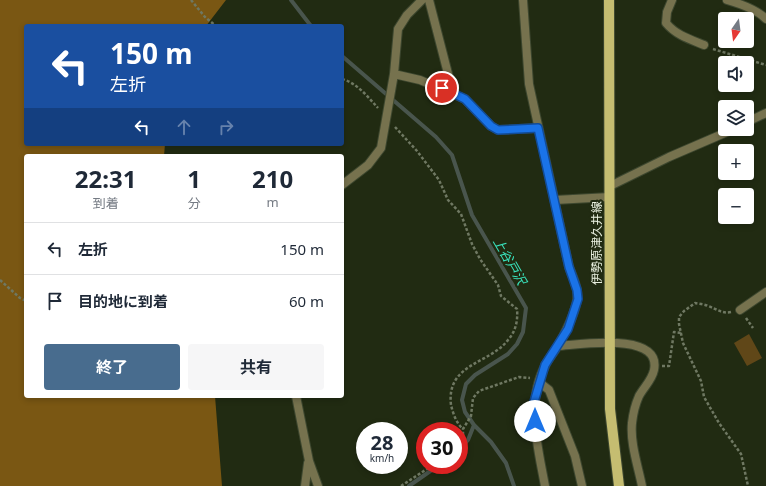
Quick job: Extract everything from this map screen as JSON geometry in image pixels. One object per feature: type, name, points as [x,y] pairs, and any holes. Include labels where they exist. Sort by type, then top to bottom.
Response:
[{"type":"main road","name":"伊勢原津久井線","points":[[609,0],[610,409],[619,486]]},
{"type":"street","points":[[344,183],[375,157],[381,148],[394,74],[398,29],[407,15],[422,0]]},
{"type":"street","points":[[428,0],[454,93]]},
{"type":"street","points":[[523,0],[527,68],[538,128],[569,267],[577,290],[578,299],[568,329],[545,365],[534,402],[535,421],[545,486]]},
{"type":"street","points":[[672,0],[666,12],[666,23],[672,30],[684,37],[704,45]]},
{"type":"street","points":[[727,0],[743,5],[766,18]]},
{"type":"street","points":[[394,74],[406,76],[454,93],[465,99],[491,126],[498,130],[538,128]]},
{"type":"street","points":[[754,119],[766,113]]},
{"type":"street","points":[[610,186],[669,157],[718,136]]},
{"type":"street","points":[[555,200],[610,197]]},
{"type":"street","points":[[740,310],[766,292]]},
{"type":"street","points":[[558,346],[610,343],[639,346],[646,349],[651,354],[655,366],[652,376],[635,407],[632,424],[633,443],[642,486]]},
{"type":"street","points":[[540,382],[549,390],[575,456],[582,486]]},
{"type":"street","points":[[296,398],[309,460],[318,486]]},
{"type":"street","points":[[305,486],[309,460]]},
{"type":"path","points":[[191,0],[205,17],[214,24]]},
{"type":"path","points":[[704,45],[766,65]]},
{"type":"path","points":[[344,80],[357,88],[386,115],[417,151],[439,180],[448,200],[461,214],[472,244],[480,259],[498,285],[501,296],[517,309],[518,318],[515,329],[509,340],[502,347],[469,365],[455,382],[451,392],[452,412],[457,422]]},
{"type":"path","points":[[0,280],[24,300]]},
{"type":"path","points":[[740,310],[726,313],[695,303],[684,311],[679,317],[683,343],[701,380],[704,397],[719,424],[741,454],[748,486]]},
{"type":"path","points":[[655,366],[669,366],[674,332],[681,333]]},
{"type":"path","points":[[467,422],[471,416],[473,398],[479,391],[519,376],[540,382]]},
{"type":"path","points":[[401,486],[419,474]]},
{"type":"shaded area","points":[[0,0],[226,0],[208,24],[24,24],[24,146],[165,146],[164,154],[24,154],[24,398],[215,398],[222,486],[0,486]]},
{"type":"shaded area","points":[[749,334],[762,358],[747,366],[734,343]]},
{"type":"waterway","name":"上谷戸沢","points":[[291,0],[309,24]]},
{"type":"waterway","name":"上谷戸沢","points":[[344,58],[436,137],[452,155],[472,215],[526,308],[523,332],[517,344],[508,354],[475,375],[466,384],[462,400],[465,412],[474,425],[491,442],[506,463],[514,486]]},
{"type":"waterway","points":[[468,440],[474,425]]},
{"type":"waterway","points":[[409,486],[426,474]]},
{"type":"route","points":[[442,88],[465,99],[491,126],[498,130],[538,128],[569,267],[577,290],[578,299],[568,329],[545,365],[534,402],[535,421]]}]
